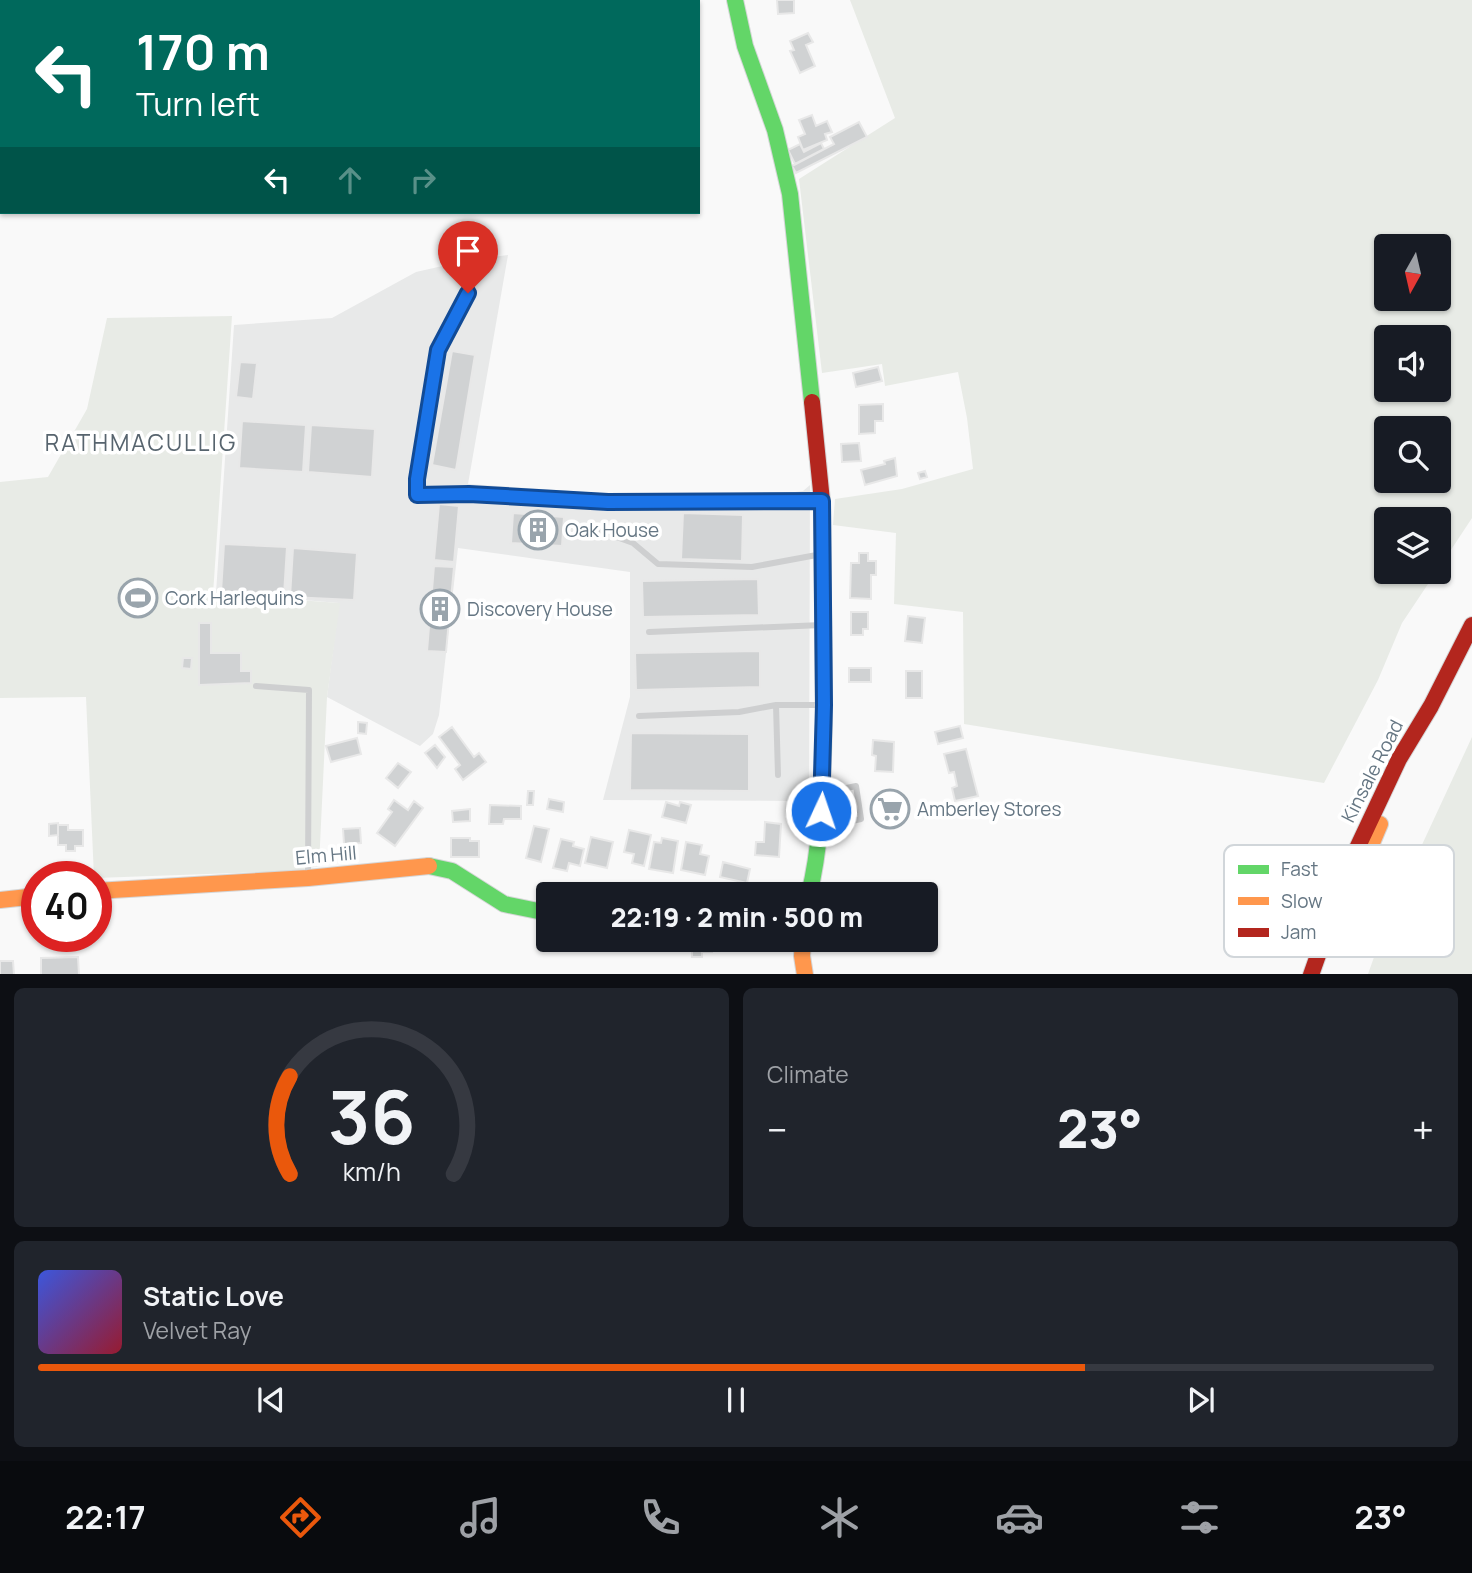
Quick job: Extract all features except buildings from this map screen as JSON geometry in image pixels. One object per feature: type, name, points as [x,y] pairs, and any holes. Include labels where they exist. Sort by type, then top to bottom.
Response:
[{"type":"street","points":[[735,0],[745,49],[785,164],[792,205],[822,501],[822,794],[820,828],[811,882]]},
{"type":"street","name":"Kinsale Road","points":[[1359,845],[1399,759],[1431,706],[1472,625]]},
{"type":"street","name":"Kinsale Road","points":[[1370,845],[1431,706]]},
{"type":"street","name":"Elm Hill","points":[[112,890],[308,878],[431,866],[446,867],[503,903],[536,912]]},
{"type":"street","points":[[0,900],[21,898]]},
{"type":"street","points":[[802,952],[805,974]]},
{"type":"street","name":"Kinsale Road","points":[[1311,974],[1317,957]]},
{"type":"street","name":"Kinsale Road","points":[[1321,974],[1327,957]]},
{"type":"lane","points":[[478,274],[438,350],[417,479],[417,495],[469,494],[608,502],[822,501]]},
{"type":"lane","points":[[576,530],[600,531],[633,543],[658,564],[752,567],[822,554]]},
{"type":"lane","points":[[649,632],[823,625]]},
{"type":"lane","points":[[256,686],[309,690],[308,878]]},
{"type":"lane","points":[[776,705],[778,775]]},
{"type":"lane","points":[[639,716],[739,712],[776,705],[824,705]]},
{"type":"lane","points":[[820,828],[862,819],[856,786],[822,794]]},
{"type":"shaded area","points":[[850,0],[1472,0],[1472,518],[1451,550],[1451,507],[1374,507],[1374,584],[1428,584],[1402,623],[1378,680],[1324,783],[964,724],[963,612],[894,604],[896,533],[833,525],[835,499],[902,489],[973,469],[958,372],[885,386],[882,364],[822,373],[799,179],[895,118]]},
{"type":"shaded area","points":[[508,255],[468,484],[630,495],[795,492],[803,491],[810,485],[809,801],[603,800],[630,697],[630,572],[458,548],[439,715],[433,734],[420,746],[327,697],[339,603],[216,593],[234,325],[332,318],[416,272],[469,260]]},
{"type":"shaded area","name":"Cork Harlequins","points":[[232,316],[213,594],[340,603],[327,697],[319,866],[294,871],[112,877],[112,861],[93,861],[86,697],[0,698],[0,482],[48,477],[87,409],[107,318]]},
{"type":"shaded area","points":[[1472,737],[1472,974],[1368,974],[1374,957],[1454,957],[1454,845],[1422,845]]},
{"type":"traffic: fast","points":[[735,0],[745,46],[775,130],[790,194],[812,402]]},
{"type":"traffic: fast","points":[[812,882],[819,830],[824,723]]},
{"type":"traffic: fast","points":[[429,866],[452,871],[504,904],[536,911]]},
{"type":"traffic: slow","points":[[1371,845],[1380,824]]},
{"type":"traffic: slow","points":[[112,890],[308,878],[429,866]]},
{"type":"traffic: slow","points":[[0,900],[21,898]]},
{"type":"traffic: slow","points":[[802,952],[805,974]]},
{"type":"traffic: jam","points":[[812,402],[822,501],[824,723]]},
{"type":"traffic: jam","points":[[1359,845],[1399,759],[1431,706],[1472,625]]},
{"type":"traffic: jam","points":[[1311,974],[1317,957]]},
{"type":"place","name":"Oak House","points":[[538,530]]},
{"type":"place","name":"Cork Harlequins","points":[[138,598]]},
{"type":"place","name":"Discovery House","points":[[440,609]]},
{"type":"place","name":"Amberley Stores","points":[[890,809]]},
{"type":"district","name":"RATHMACULLIG","points":[[141,442]]},
{"type":"route","points":[[468,293],[438,350],[417,479],[417,495],[469,494],[608,502],[822,501],[824,705],[821,811]]}]
